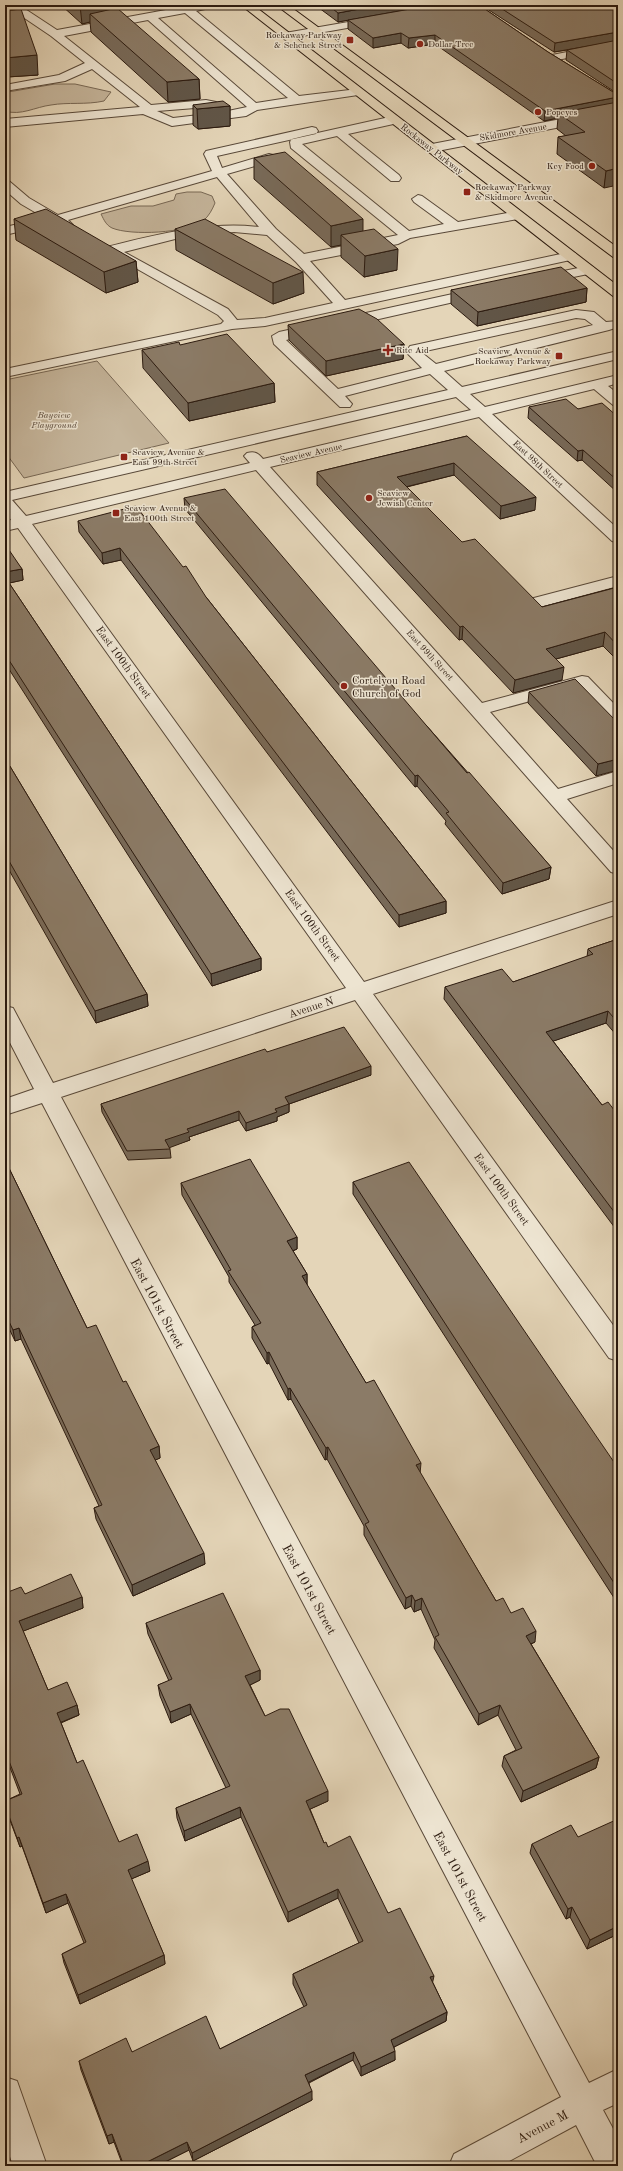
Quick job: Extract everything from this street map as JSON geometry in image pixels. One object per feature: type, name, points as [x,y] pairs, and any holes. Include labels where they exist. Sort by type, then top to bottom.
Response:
[{"type":"main road","name":"Rockaway Parkway","points":[[246,5],[618,293]]},
{"type":"main road","points":[[281,5],[618,254]]},
{"type":"street","points":[[55,34],[210,5]]},
{"type":"street","points":[[18,9],[55,34],[146,105],[144,110]]},
{"type":"street","points":[[187,10],[297,100]]},
{"type":"street","points":[[150,16],[254,107]]},
{"type":"street","points":[[285,36],[385,18]]},
{"type":"street","points":[[565,66],[549,56],[618,45]]},
{"type":"street","points":[[5,88],[68,78],[85,70],[92,64]]},
{"type":"street","points":[[144,110],[172,122],[246,112],[254,107],[358,92]]},
{"type":"street","points":[[5,123],[206,103],[212,104],[226,115]]},
{"type":"street","name":"Skidmore Avenue","points":[[432,148],[618,112]]},
{"type":"street","points":[[392,117],[296,142],[295,145],[406,235]]},
{"type":"street","points":[[342,305],[301,260],[271,232],[219,172],[210,158],[210,154],[218,150],[392,117]]},
{"type":"street","points":[[339,132],[395,178]]},
{"type":"street","points":[[5,231],[57,219],[269,158]]},
{"type":"street","points":[[5,184],[25,201],[79,232]]},
{"type":"street","points":[[418,199],[455,226]]},
{"type":"street","points":[[301,260],[398,240],[406,235],[518,216]]},
{"type":"street","points":[[113,251],[145,241],[208,230],[234,228],[271,232]]},
{"type":"street","points":[[100,243],[223,312],[231,321],[227,325]]},
{"type":"street","points":[[5,373],[227,325],[264,322],[570,256]]},
{"type":"street","points":[[528,282],[588,270]]},
{"type":"street","points":[[358,415],[279,341],[279,336],[497,289]]},
{"type":"street","name":"East 98th Street","points":[[604,327],[589,315],[576,314],[415,349],[413,352],[431,370],[482,412],[618,538]]},
{"type":"street","points":[[335,394],[618,323]]},
{"type":"street","points":[[5,497],[241,444],[458,391],[618,355]]},
{"type":"street","name":"Seaview Avenue","points":[[14,524],[618,379]]},
{"type":"street","points":[[597,384],[618,402]]},
{"type":"street","name":"East 99th Street","points":[[241,444],[618,868]]},
{"type":"street","name":"East 100th Street","points":[[5,502],[14,524],[360,991],[618,1352]]},
{"type":"street","points":[[536,603],[618,581]]},
{"type":"street","points":[[478,710],[582,681],[618,718]]},
{"type":"street","points":[[555,796],[618,777]]},
{"type":"street","name":"Avenue N","points":[[5,1107],[618,907]]},
{"type":"street","name":"East 101st Street","points":[[5,1013],[615,2166]]},
{"type":"street","name":"Avenue M","points":[[466,2166],[618,2086]]},
{"type":"street","points":[[5,2094],[30,2166]]},
{"type":"green space","points":[[55,84],[75,84],[111,92],[104,101],[57,104],[28,111],[5,111],[5,95],[8,92]]},
{"type":"green space","points":[[201,192],[212,196],[215,203],[210,213],[203,221],[185,228],[159,232],[132,232],[112,228],[105,222],[101,214],[131,206],[153,206],[174,200],[176,194]]},
{"type":"green space","name":"Bayview Playground","points":[[97,361],[169,443],[24,478],[5,452],[5,380]]},
{"type":"building","points":[[328,5],[381,5],[338,13]]},
{"type":"building","points":[[433,5],[479,5],[548,52],[618,95],[618,97],[545,111],[435,35],[409,38],[401,33],[373,38],[348,20]]},
{"type":"building","points":[[496,5],[618,5],[618,32],[555,43]]},
{"type":"building","points":[[117,8],[199,79],[167,82],[90,14]]},
{"type":"building","points":[[21,9],[37,55],[5,58],[5,11]]},
{"type":"building","points":[[618,40],[618,84],[567,50]]},
{"type":"building","points":[[223,101],[230,106],[197,109],[193,105]]},
{"type":"building","points":[[618,102],[618,168],[606,171],[558,137],[585,132],[558,113]]},
{"type":"building","points":[[285,152],[363,219],[331,226],[254,158]]},
{"type":"building","points":[[46,209],[136,261],[104,272],[14,219]]},
{"type":"building","points":[[205,219],[303,272],[273,283],[175,229]]},
{"type":"building","points":[[374,229],[398,249],[365,256],[341,235]]},
{"type":"building","points":[[561,267],[587,288],[478,312],[451,290]]},
{"type":"building","points":[[359,309],[377,319],[404,344],[326,361],[288,325]]},
{"type":"building","points":[[227,334],[274,383],[188,403],[142,350],[179,342],[180,345]]},
{"type":"building","points":[[566,399],[578,409],[602,403],[618,417],[618,481],[583,450],[578,451],[529,407]]},
{"type":"building","points":[[467,436],[536,497],[501,506],[454,463],[397,477],[462,542],[475,539],[542,607],[618,587],[618,646],[605,632],[546,649],[564,667],[515,680],[463,626],[460,627],[317,472]]},
{"type":"building","points":[[225,489],[467,773],[469,772],[551,867],[503,883],[446,813],[449,812],[418,775],[415,776],[184,498]]},
{"type":"building","points":[[136,506],[183,567],[186,566],[206,597],[446,901],[399,915],[120,548],[102,553],[78,521]]},
{"type":"building","points":[[7,547],[22,569],[5,572],[5,548]]},
{"type":"building","points":[[5,577],[261,958],[211,974],[5,654]]},
{"type":"building","points":[[575,679],[618,723],[618,759],[598,764],[529,692]]},
{"type":"building","points":[[5,758],[147,994],[95,1011],[5,854]]},
{"type":"building","points":[[618,939],[618,1023],[608,1011],[546,1032],[602,1105],[608,1102],[618,1115],[618,1217],[445,987],[502,969],[513,982],[593,954],[588,949]]},
{"type":"building","points":[[344,1027],[371,1066],[285,1097],[289,1104],[275,1109],[277,1112],[246,1123],[239,1111],[187,1129],[189,1132],[165,1140],[170,1149],[127,1151],[101,1104],[265,1049],[267,1052]]},
{"type":"building","points":[[250,1159],[297,1237],[287,1241],[307,1274],[302,1276],[366,1383],[374,1380],[421,1463],[416,1465],[496,1601],[503,1598],[511,1613],[523,1608],[536,1631],[526,1636],[599,1757],[523,1791],[504,1756],[522,1748],[500,1705],[479,1714],[435,1637],[439,1635],[422,1598],[415,1601],[412,1595],[406,1598],[365,1524],[369,1522],[328,1447],[326,1448],[290,1388],[288,1389],[269,1352],[267,1353],[252,1327],[261,1323],[228,1271],[231,1270],[181,1183]]},
{"type":"building","points":[[5,1160],[87,1328],[96,1325],[123,1382],[126,1381],[159,1446],[150,1450],[204,1553],[132,1585],[94,1508],[102,1505],[19,1328],[13,1330],[5,1313]]},
{"type":"building","points":[[409,1162],[618,1468],[618,1589],[353,1182]]},
{"type":"building","points":[[71,1574],[82,1597],[19,1621],[48,1690],[67,1682],[77,1705],[57,1713],[77,1763],[83,1760],[119,1842],[137,1834],[148,1861],[128,1870],[164,1955],[78,1995],[62,1954],[86,1942],[66,1894],[43,1903],[19,1837],[17,1838],[5,1805],[5,1801],[22,1794],[5,1751],[5,1585],[8,1592],[21,1587],[25,1594]]},
{"type":"building","points":[[223,1593],[260,1670],[245,1676],[265,1716],[280,1709],[289,1709],[328,1791],[306,1801],[324,1843],[326,1842],[328,1847],[350,1836],[388,1913],[400,1908],[434,1976],[430,1977],[447,2012],[391,2040],[395,2051],[361,2067],[354,2052],[305,2075],[312,2091],[192,2153],[187,2142],[139,2166],[124,2166],[112,2134],[107,2136],[79,2061],[126,2038],[132,2052],[206,2016],[220,2049],[307,2005],[293,1974],[363,1941],[338,1889],[288,1912],[240,1807],[184,1831],[176,1808],[230,1786],[190,1704],[170,1712],[158,1685],[172,1679],[146,1623]]},
{"type":"building","points":[[618,1819],[618,1926],[590,1940],[572,1907],[568,1909],[532,1844],[571,1825],[578,1837]]},
{"type":"place","name":"Rockaway Parkway & Schenck Street","points":[[350,40]]},
{"type":"place","name":"Dollar Tree","points":[[420,44]]},
{"type":"place","name":"Popeyes","points":[[538,112]]},
{"type":"place","name":"Key Food","points":[[592,166]]},
{"type":"place","name":"Rockaway Parkway & Skidmore Avenue","points":[[467,192]]},
{"type":"place","name":"Rite Aid","points":[[388,350]]},
{"type":"place","name":"Seaview Avenue & Rockaway Parkway","points":[[559,356]]},
{"type":"place","name":"Seaview Avenue & East 99th Street","points":[[124,457]]},
{"type":"place","name":"Seaview Jewish Center","points":[[369,498]]},
{"type":"place","name":"Seaview Avenue & East 100th Street","points":[[116,513]]},
{"type":"place","name":"Cortelyou Road Church of God","points":[[344,686]]}]
